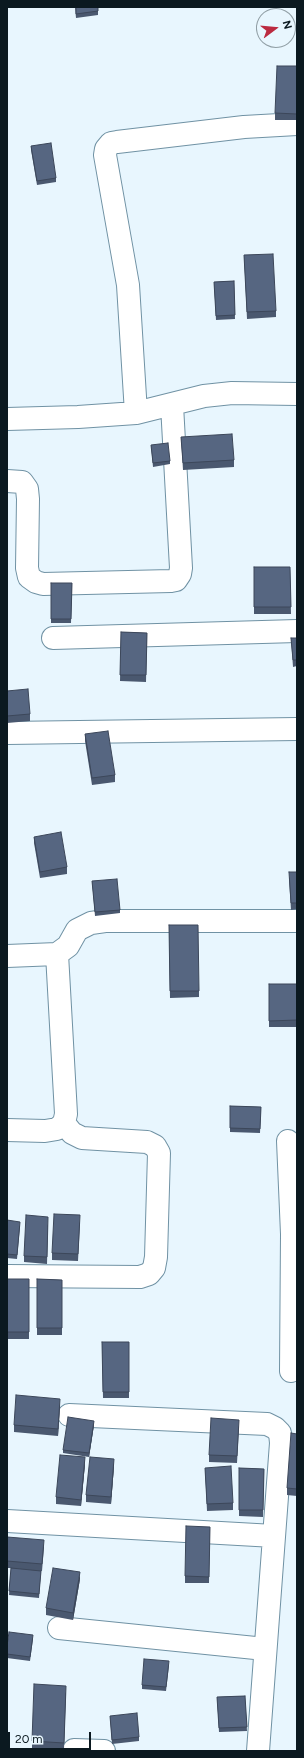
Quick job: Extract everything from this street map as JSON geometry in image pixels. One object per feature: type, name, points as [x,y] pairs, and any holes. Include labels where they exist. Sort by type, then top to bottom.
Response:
[{"type":"street","points":[[136,413],[128,285],[105,155],[106,149],[111,143],[117,142],[244,127],[297,124]]},
{"type":"street","points":[[7,419],[78,417],[136,413],[204,396],[232,393],[297,394]]},
{"type":"street","points":[[7,481],[22,482],[27,489],[27,568],[29,577],[36,582],[43,584],[171,582],[176,580],[180,574],[181,568],[172,405]]},
{"type":"street","points":[[53,638],[297,631]]},
{"type":"street","points":[[7,733],[297,729]]},
{"type":"street","points":[[7,956],[57,954],[68,946],[77,930],[91,923],[105,921],[297,921]]},
{"type":"street","points":[[7,1130],[45,1131],[56,1129],[64,1123],[66,1114],[57,954]]},
{"type":"street","points":[[7,1276],[140,1276],[149,1274],[154,1268],[156,1257],[159,1152],[155,1146],[148,1142],[82,1138],[72,1133],[64,1123]]},
{"type":"street","points":[[288,1141],[294,1234],[291,1371]]},
{"type":"street","points":[[69,1415],[267,1424],[288,1434],[281,1443],[258,1751]]},
{"type":"street","points":[[7,1521],[274,1536]]},
{"type":"street","points":[[59,1628],[265,1649]]},
{"type":"street","points":[[74,1750],[104,1751]]},
{"type":"building","points":[[76,7],[98,7],[98,11],[76,14]]},
{"type":"building","points":[[277,66],[297,66],[297,114],[275,113]]},
{"type":"building","points":[[51,143],[56,178],[37,181],[31,146]]},
{"type":"building","points":[[273,254],[276,311],[247,312],[244,255]]},
{"type":"building","points":[[234,281],[235,315],[216,316],[214,282]]},
{"type":"building","points":[[232,434],[234,460],[183,463],[181,437]]},
{"type":"building","points":[[168,443],[170,461],[153,463],[151,445]]},
{"type":"building","points":[[254,567],[290,567],[291,607],[254,607]]},
{"type":"building","points":[[51,583],[72,583],[71,619],[51,619]]},
{"type":"building","points":[[121,632],[147,633],[146,675],[120,675]]},
{"type":"building","points":[[291,638],[297,638],[297,660],[293,660]]},
{"type":"building","points":[[28,689],[30,714],[7,716],[7,691]]},
{"type":"building","points":[[108,731],[115,775],[92,778],[85,734]]},
{"type":"building","points":[[61,832],[67,867],[40,872],[34,837]]},
{"type":"building","points":[[289,872],[297,872],[297,903],[291,903]]},
{"type":"building","points":[[117,879],[120,910],[95,912],[92,881]]},
{"type":"building","points":[[169,925],[198,925],[199,991],[170,991]]},
{"type":"building","points":[[269,984],[297,984],[297,1020],[269,1021]]},
{"type":"building","points":[[230,1106],[261,1107],[260,1129],[230,1128]]},
{"type":"building","points":[[54,1214],[80,1215],[78,1254],[52,1253]]},
{"type":"building","points":[[26,1215],[48,1217],[47,1257],[24,1256]]},
{"type":"building","points":[[7,1220],[20,1222],[17,1255],[7,1254]]},
{"type":"building","points":[[7,1279],[29,1279],[29,1332],[7,1332]]},
{"type":"building","points":[[37,1279],[62,1280],[62,1328],[37,1328]]},
{"type":"building","points":[[102,1342],[129,1342],[129,1392],[103,1392]]},
{"type":"building","points":[[16,1395],[60,1399],[58,1429],[14,1425]]},
{"type":"building","points":[[68,1417],[94,1421],[89,1453],[63,1450]]},
{"type":"building","points":[[211,1418],[239,1420],[237,1456],[209,1455]]},
{"type":"building","points":[[291,1433],[297,1434],[297,1489],[287,1488]]},
{"type":"building","points":[[60,1455],[85,1457],[81,1500],[56,1497]]},
{"type":"building","points":[[90,1457],[114,1459],[111,1497],[86,1495]]},
{"type":"building","points":[[231,1466],[233,1503],[207,1504],[205,1468]]},
{"type":"building","points":[[239,1468],[264,1469],[263,1510],[239,1510]]},
{"type":"building","points":[[186,1526],[210,1527],[209,1577],[185,1576]]},
{"type":"building","points":[[7,1537],[44,1540],[42,1564],[7,1561]]},
{"type":"building","points":[[11,1568],[41,1571],[39,1594],[9,1591]]},
{"type":"building","points":[[53,1568],[80,1572],[73,1613],[46,1608]]},
{"type":"building","points":[[9,1632],[33,1635],[30,1657],[7,1654]]},
{"type":"building","points":[[144,1659],[169,1661],[166,1687],[142,1685]]},
{"type":"building","points":[[34,1684],[66,1686],[64,1743],[32,1741]]},
{"type":"building","points":[[245,1696],[247,1727],[219,1728],[217,1697]]},
{"type":"building","points":[[137,1713],[139,1737],[112,1740],[110,1716]]}]
